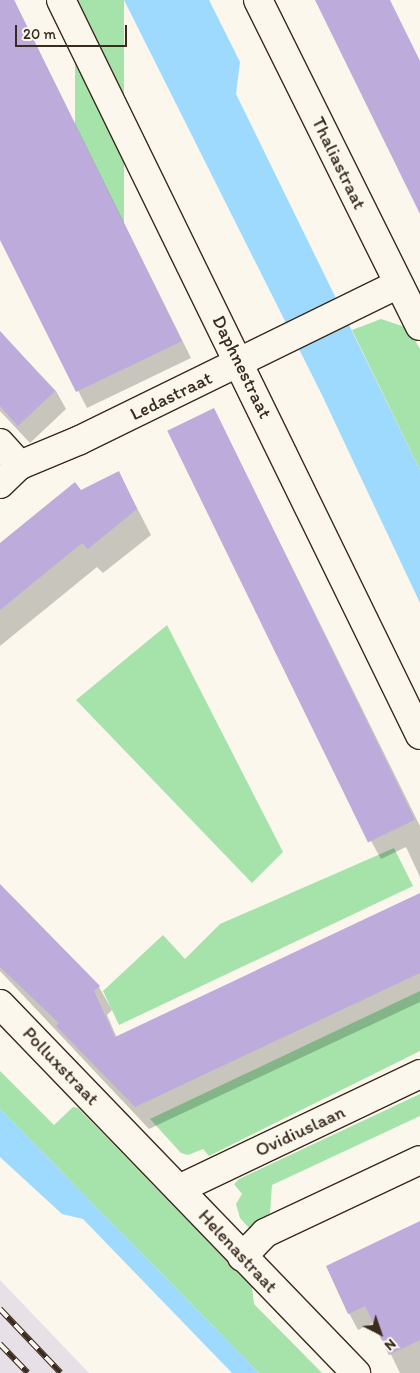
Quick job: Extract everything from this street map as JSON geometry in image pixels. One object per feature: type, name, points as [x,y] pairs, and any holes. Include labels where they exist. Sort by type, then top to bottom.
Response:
[{"type":"street","name":"Daphnestraat","points":[[61,0],[240,362],[420,735]]},
{"type":"street","name":"Thaliastraat","points":[[258,0],[420,326]]},
{"type":"street","name":"Ledastraat","points":[[0,484],[20,464],[80,440],[398,284]]},
{"type":"street","points":[[0,443],[20,464]]},
{"type":"street","name":"Polluxstraat","points":[[0,1004],[121,1128]]},
{"type":"street","name":"Ovidiuslaan","points":[[179,1189],[420,1074]]},
{"type":"street","name":"Helenastraat","points":[[121,1128],[242,1257],[356,1373]]},
{"type":"street","points":[[242,1257],[265,1233],[420,1160]]},
{"type":"shaded area","points":[[0,1280],[89,1373],[0,1373]]},
{"type":"green space","points":[[75,0],[124,0],[124,342],[75,342]]},
{"type":"green space","points":[[381,319],[408,328],[420,349],[420,470],[352,330]]},
{"type":"green space","points":[[167,625],[283,852],[252,883],[76,700]]},
{"type":"green space","points":[[394,848],[413,886],[119,1025],[103,991],[163,935],[185,959],[220,924]]},
{"type":"green space","points":[[420,991],[420,1051],[209,1156],[203,1149],[188,1155],[181,1153],[150,1119]]},
{"type":"green space","points":[[0,1071],[54,1125],[73,1107],[78,1108],[252,1287],[254,1304],[322,1373],[259,1373],[0,1109]]},
{"type":"green space","points":[[420,1094],[420,1116],[272,1185],[270,1213],[250,1229],[240,1218],[236,1204],[242,1194],[234,1184],[239,1179]]},
{"type":"water","points":[[124,0],[209,0],[240,62],[236,94],[420,470],[420,603],[322,395]]},
{"type":"water","points":[[0,1109],[259,1373],[232,1373],[83,1219],[62,1214],[0,1157]]},
{"type":"building","points":[[0,0],[14,0],[182,341],[76,392],[0,240]]},
{"type":"building","points":[[315,0],[390,0],[420,61],[420,214]]},
{"type":"building","points":[[0,331],[55,391],[18,426],[0,406]]},
{"type":"building","points":[[214,408],[415,820],[368,842],[167,431]]},
{"type":"building","points":[[119,471],[137,509],[88,549],[82,543],[0,610],[0,543],[75,482],[81,490]]},
{"type":"building","points":[[0,884],[100,986],[94,991],[115,1037],[420,893],[420,973],[135,1107],[56,1026],[59,1023],[0,967]]},
{"type":"building","points":[[420,1221],[420,1340],[389,1355],[365,1306],[348,1314],[326,1266]]},
{"type":"railway","points":[[0,1309],[61,1373]]},
{"type":"railway","points":[[0,1344],[28,1373]]}]
